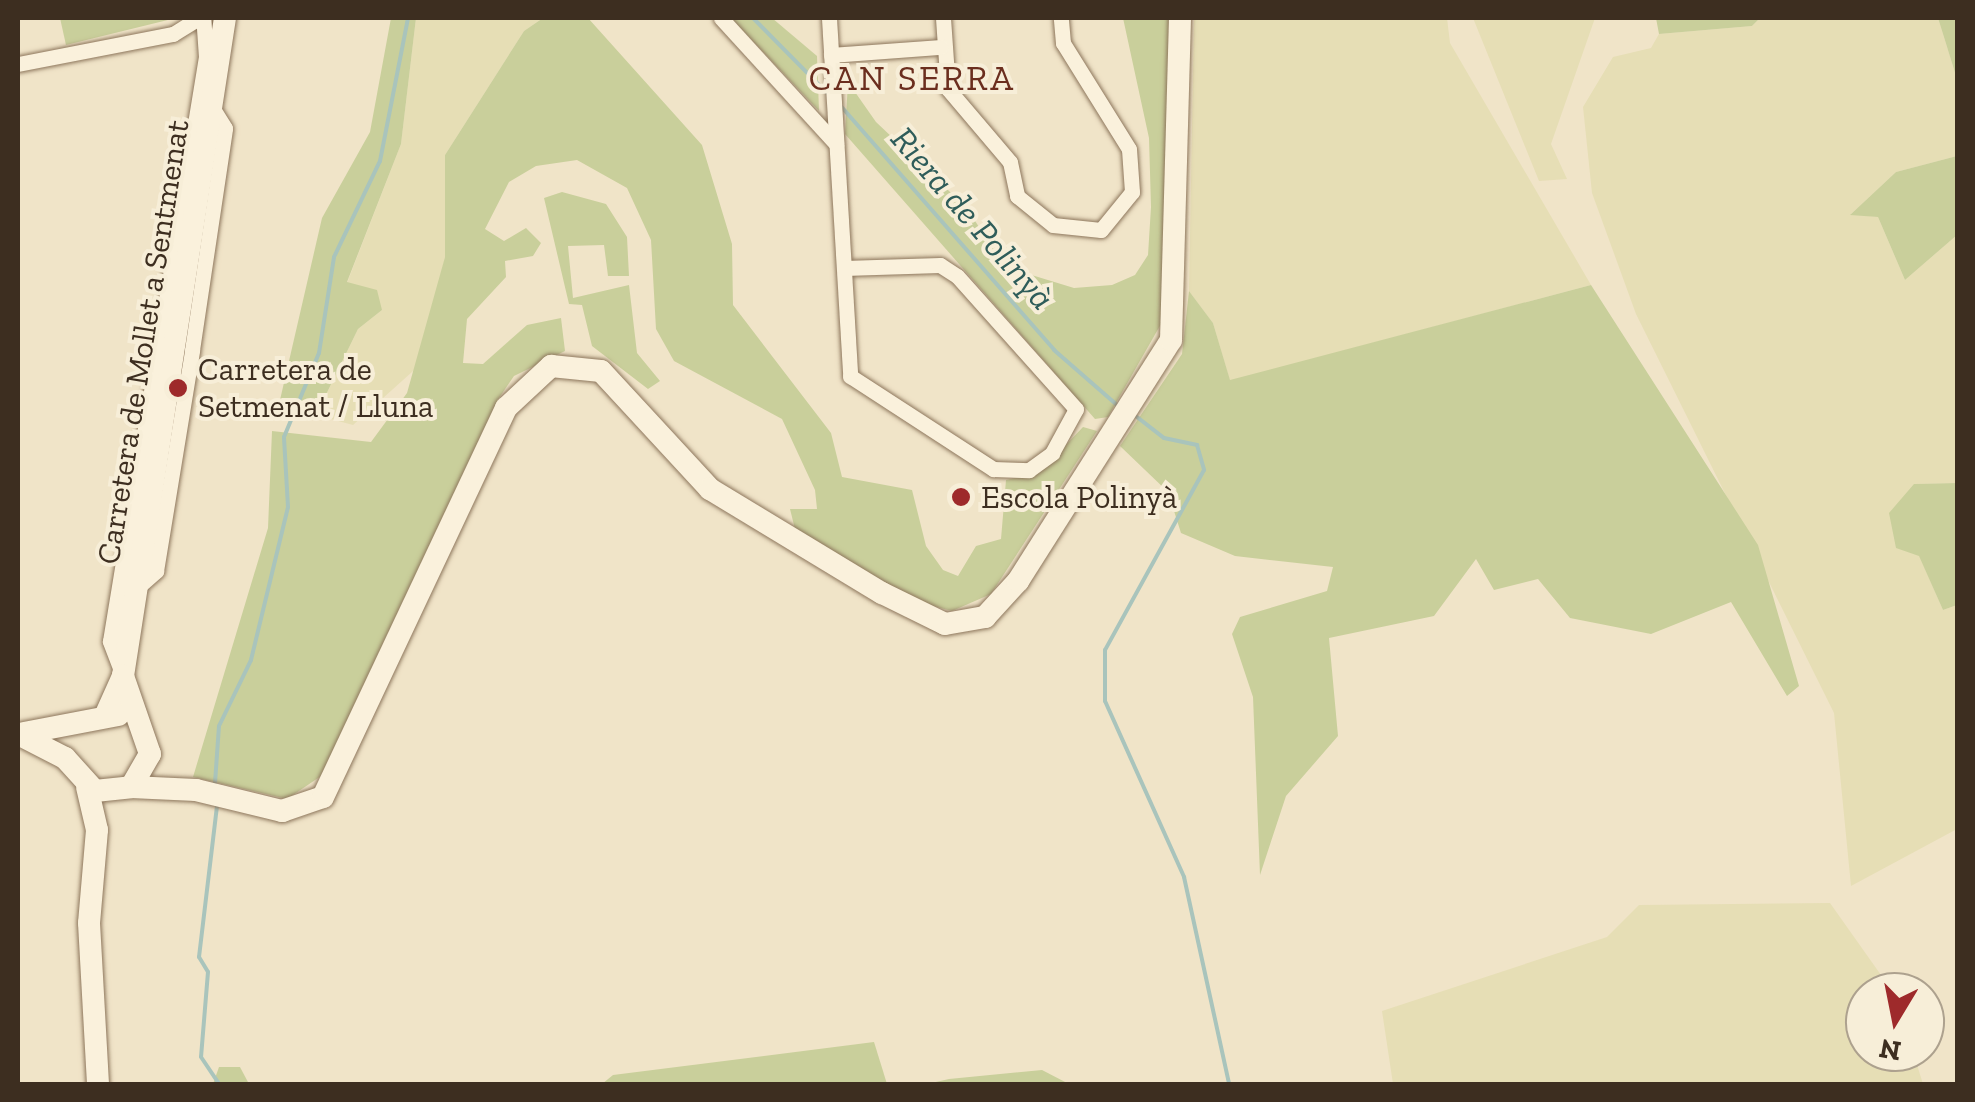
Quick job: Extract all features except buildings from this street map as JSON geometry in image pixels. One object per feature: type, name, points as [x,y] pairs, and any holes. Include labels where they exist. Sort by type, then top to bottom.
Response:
[{"type":"main road","name":"Carretera de Mollet a Sentmenat","points":[[123,676],[211,106],[210,47],[225,18]]},
{"type":"main road","points":[[87,787],[196,790],[282,811],[332,787],[506,408],[552,366],[601,371],[710,489],[916,613],[958,624],[994,611],[1170,340],[1180,18]]},
{"type":"main road","points":[[123,676],[150,754],[196,790]]},
{"type":"main road","points":[[18,734],[81,726],[106,714],[123,676]]},
{"type":"main road","points":[[106,714],[138,726]]},
{"type":"main road","points":[[72,766],[81,726]]},
{"type":"main road","points":[[18,734],[72,766],[87,787],[97,830],[89,923],[98,1084]]},
{"type":"main road","points":[[97,830],[150,754]]},
{"type":"street","points":[[18,64],[172,34],[201,18],[210,47],[110,641],[123,676]]},
{"type":"street","points":[[722,18],[836,144]]},
{"type":"street","points":[[829,18],[850,376],[993,470],[1029,470],[1067,434],[1076,409],[940,265],[844,268]]},
{"type":"street","points":[[942,18],[948,89],[1010,162],[1017,196],[1052,225],[1101,230],[1132,192],[1129,149],[1063,43],[1061,18]]},
{"type":"street","points":[[172,34],[210,47]]},
{"type":"street","points":[[831,55],[942,47]]},
{"type":"shaded area","points":[[416,18],[543,18],[524,31],[445,155],[445,257],[422,363],[353,425],[316,415],[358,329],[382,310],[347,283],[401,144]]},
{"type":"shaded area","points":[[1194,18],[1447,18],[1450,43],[1591,285],[1230,381],[1213,323],[1189,291]]},
{"type":"shaded area","points":[[1473,18],[1595,18],[1551,144],[1567,179],[1539,181]]},
{"type":"shaded area","points":[[1760,18],[1938,18],[1957,79],[1957,156],[1896,172],[1851,214],[1878,217],[1905,280],[1957,235],[1957,483],[1914,484],[1919,555],[1943,610],[1957,605],[1957,829],[1851,886],[1834,713],[1636,314],[1592,193],[1583,107],[1613,57],[1651,48],[1659,34],[1752,26]]},
{"type":"shaded area","points":[[1830,903],[1879,972],[1845,972],[1845,1072],[1919,1072],[1923,1084],[1393,1084],[1382,1011],[1607,937],[1639,905]]},
{"type":"green space","points":[[60,18],[176,18],[66,45]]},
{"type":"green space","points":[[391,18],[416,18],[401,144],[347,282],[377,290],[382,310],[358,329],[316,415],[277,413],[322,218],[370,132]]},
{"type":"green space","points":[[543,18],[588,18],[702,145],[732,244],[733,305],[831,433],[842,477],[912,490],[926,546],[943,570],[958,576],[976,546],[1001,539],[1006,480],[1040,472],[1083,427],[1097,431],[991,594],[952,611],[918,602],[795,529],[790,509],[817,509],[815,490],[782,419],[674,361],[656,329],[651,240],[627,188],[577,160],[536,166],[509,182],[485,229],[504,241],[526,228],[541,243],[533,256],[505,261],[506,277],[467,319],[463,363],[483,364],[527,325],[561,318],[565,351],[514,376],[499,398],[327,772],[287,799],[193,777],[268,528],[272,431],[371,442],[407,393],[445,257],[445,155],[524,31]]},
{"type":"green space","points":[[731,18],[772,18],[817,56],[819,111]]},
{"type":"green space","points":[[1123,18],[1174,18],[1165,317],[1108,417],[1095,419],[845,134],[848,82],[876,122],[966,207],[1005,267],[1074,288],[1112,285],[1135,275],[1148,255],[1151,207],[1149,138]]},
{"type":"green space","points":[[1656,18],[1760,18],[1752,26],[1659,34]]},
{"type":"green space","points":[[1938,18],[1957,18],[1957,79]]},
{"type":"green space","points":[[1957,156],[1957,235],[1905,280],[1878,217],[1850,215],[1896,172]]},
{"type":"green space","points":[[562,192],[606,204],[627,237],[629,276],[608,276],[604,245],[568,246],[573,298],[629,285],[637,353],[660,381],[648,389],[592,346],[582,305],[569,304],[544,198]]},
{"type":"green space","points":[[1591,285],[1758,545],[1799,686],[1787,696],[1731,602],[1651,634],[1570,618],[1538,579],[1494,590],[1476,559],[1434,616],[1329,638],[1338,736],[1286,796],[1260,875],[1253,697],[1232,634],[1240,617],[1327,591],[1333,567],[1235,556],[1181,533],[1168,492],[1120,446],[1182,354],[1189,291],[1213,323],[1230,380]]},
{"type":"green space","points":[[1957,483],[1957,605],[1943,610],[1919,556],[1896,548],[1889,513],[1914,484]]},
{"type":"green space","points":[[874,1042],[887,1084],[602,1084],[613,1075]]},
{"type":"green space","points":[[219,1067],[240,1067],[249,1084],[213,1084]]},
{"type":"green space","points":[[1042,1070],[1069,1084],[927,1084],[949,1079]]},
{"type":"waterway","points":[[215,783],[219,726],[251,660],[288,507],[284,437],[319,353],[334,257],[380,161],[408,18]]},
{"type":"waterway","name":"Riera de Polinyà","points":[[753,18],[828,94]]},
{"type":"waterway","name":"Riera de Polinyà","points":[[839,104],[1054,350],[1117,405]]},
{"type":"waterway","points":[[1137,417],[1164,438],[1197,445],[1204,470],[1105,650],[1105,701],[1184,877],[1229,1084]]},
{"type":"waterway","points":[[217,806],[199,957],[208,972],[201,1057],[219,1084]]},
{"type":"place","name":"Carretera de Setmenat / Lluna","points":[[178,388]]},
{"type":"place","name":"Escola Polinyà","points":[[961,497]]},
{"type":"district","name":"CAN SERRA","points":[[912,78]]}]
